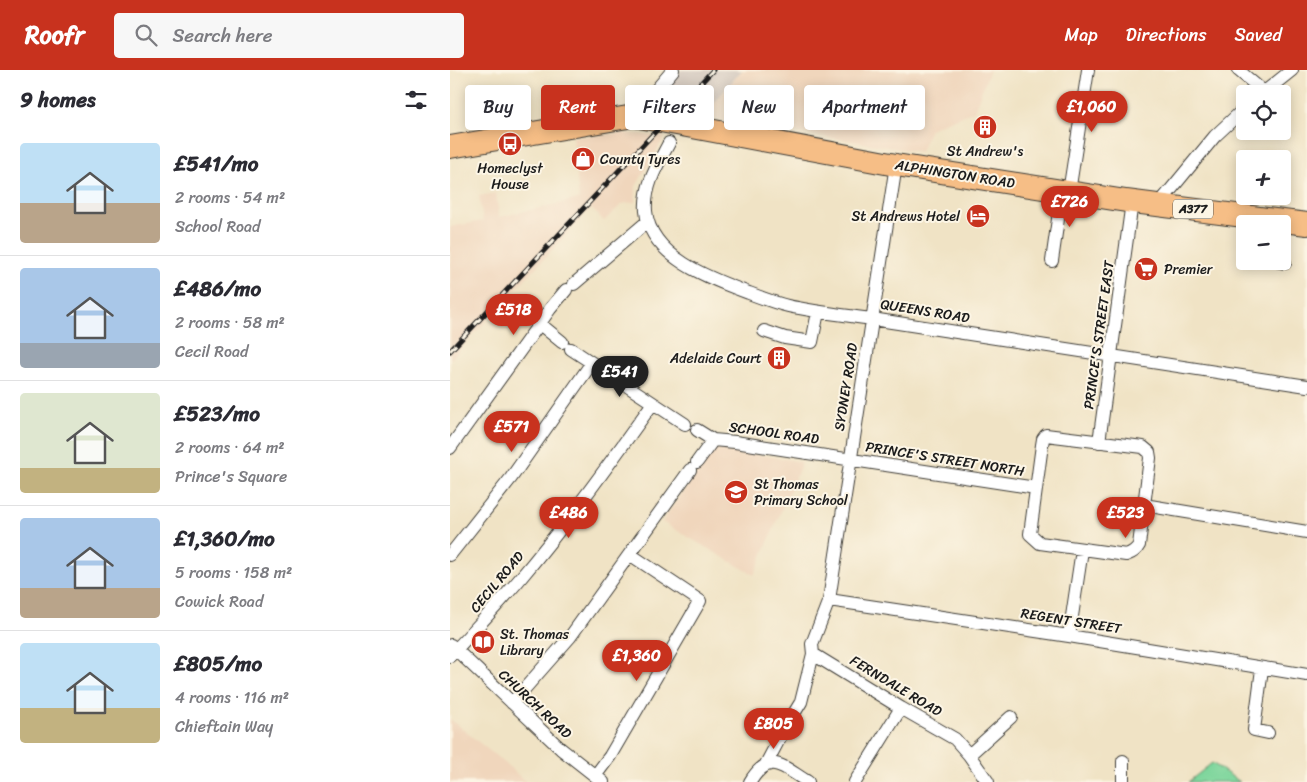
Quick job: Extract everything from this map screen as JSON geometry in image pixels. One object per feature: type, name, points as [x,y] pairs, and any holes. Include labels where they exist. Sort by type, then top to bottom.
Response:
[{"type":"highway","name":"A377","points":[[450,147],[625,118]]},
{"type":"highway","name":"ALPHINGTON ROAD","points":[[711,130],[896,165],[1236,217]]},
{"type":"highway","name":"ALPHINGTON ROAD","points":[[1291,223],[1307,224]]},
{"type":"street","points":[[660,85],[673,70]]},
{"type":"street","points":[[1052,261],[1088,70]]},
{"type":"street","points":[[1238,70],[1254,85]]},
{"type":"street","points":[[1273,85],[1292,70]]},
{"type":"street","points":[[1159,204],[1215,136],[1236,116]]},
{"type":"street","name":"QUEENS ROAD","points":[[669,143],[651,177],[647,190],[648,221],[654,234],[671,254],[692,268],[770,301],[818,312],[872,318],[1307,386]]},
{"type":"street","name":"SYDNEY ROAD","points":[[813,654],[812,644],[829,600],[896,165]]},
{"type":"street","name":"PRINCE'S STREET EAST","points":[[1099,442],[1132,202]]},
{"type":"street","points":[[450,448],[550,309],[570,287],[648,221]]},
{"type":"street","points":[[764,331],[785,338],[812,342],[818,312]]},
{"type":"street","points":[[540,324],[591,364],[685,424]]},
{"type":"street","points":[[450,555],[512,478],[591,364]]},
{"type":"street","name":"CECIL ROAD","points":[[452,650],[480,625],[521,578],[598,480],[653,403]]},
{"type":"street","name":"SCHOOL ROAD","points":[[697,430],[713,440],[850,460]]},
{"type":"street","points":[[1046,435],[1143,447],[1149,452],[1150,458],[1139,545],[1131,554],[1082,550],[1040,543],[1030,534],[1036,488],[1043,439],[1046,435]]},
{"type":"street","points":[[512,703],[570,637],[713,440]]},
{"type":"street","name":"PRINCE'S STREET NORTH","points":[[850,460],[1036,488]]},
{"type":"street","points":[[1144,505],[1307,532]]},
{"type":"street","points":[[1069,636],[1082,550]]},
{"type":"street","points":[[599,779],[610,756],[700,601],[631,555]]},
{"type":"street","name":"REGENT STREET","points":[[829,600],[1069,636],[1307,675]]},
{"type":"street","name":"CHURCH ROAD","points":[[452,650],[561,749],[599,779]]},
{"type":"street","points":[[750,782],[756,771],[766,764],[801,702],[813,654]]},
{"type":"street","name":"FERNDALE ROAD","points":[[813,654],[951,736],[970,755],[988,782]]},
{"type":"street","points":[[1262,669],[1254,730],[1268,733]]},
{"type":"street","points":[[855,782],[901,708]]},
{"type":"street","points":[[970,755],[1011,717]]},
{"type":"street","points":[[999,728],[1012,734]]},
{"type":"street","points":[[1123,761],[1123,782]]},
{"type":"street","points":[[766,764],[778,764],[808,782]]},
{"type":"shaded area","points":[[681,70],[742,70],[729,85],[724,85],[724,91],[714,103],[714,85],[668,85]]},
{"type":"shaded area","points":[[742,70],[990,70],[974,111],[930,129],[920,152],[783,130],[794,130],[794,85],[729,85]]},
{"type":"shaded area","points":[[724,91],[724,121],[714,119],[714,103]]},
{"type":"shaded area","points":[[622,133],[665,137],[636,186],[635,202],[622,204],[604,221],[591,208],[450,360],[450,227],[483,221],[479,196],[496,193],[499,217],[579,199],[573,137]]},
{"type":"shaded area","name":"St Thomas Primary School","points":[[714,447],[802,462],[754,575],[662,522]]},
{"type":"shaded area","points":[[450,719],[507,765],[526,782],[450,782]]},
{"type":"green space","points":[[1212,763],[1240,782],[1188,782]]},
{"type":"railway","points":[[450,351],[713,70]]},
{"type":"place","name":"St Andrew's","points":[[985,127]]},
{"type":"place","name":"Homeclyst House","points":[[510,144]]},
{"type":"place","name":"County Tyres","points":[[583,159]]},
{"type":"place","name":"St Andrews Hotel","points":[[978,216]]},
{"type":"place","name":"Premier","points":[[1146,269]]},
{"type":"place","name":"Adelaide Court","points":[[779,358]]},
{"type":"place","name":"St Thomas Primary School","points":[[736,492]]},
{"type":"place","name":"St. Thomas Library","points":[[483,642]]}]
